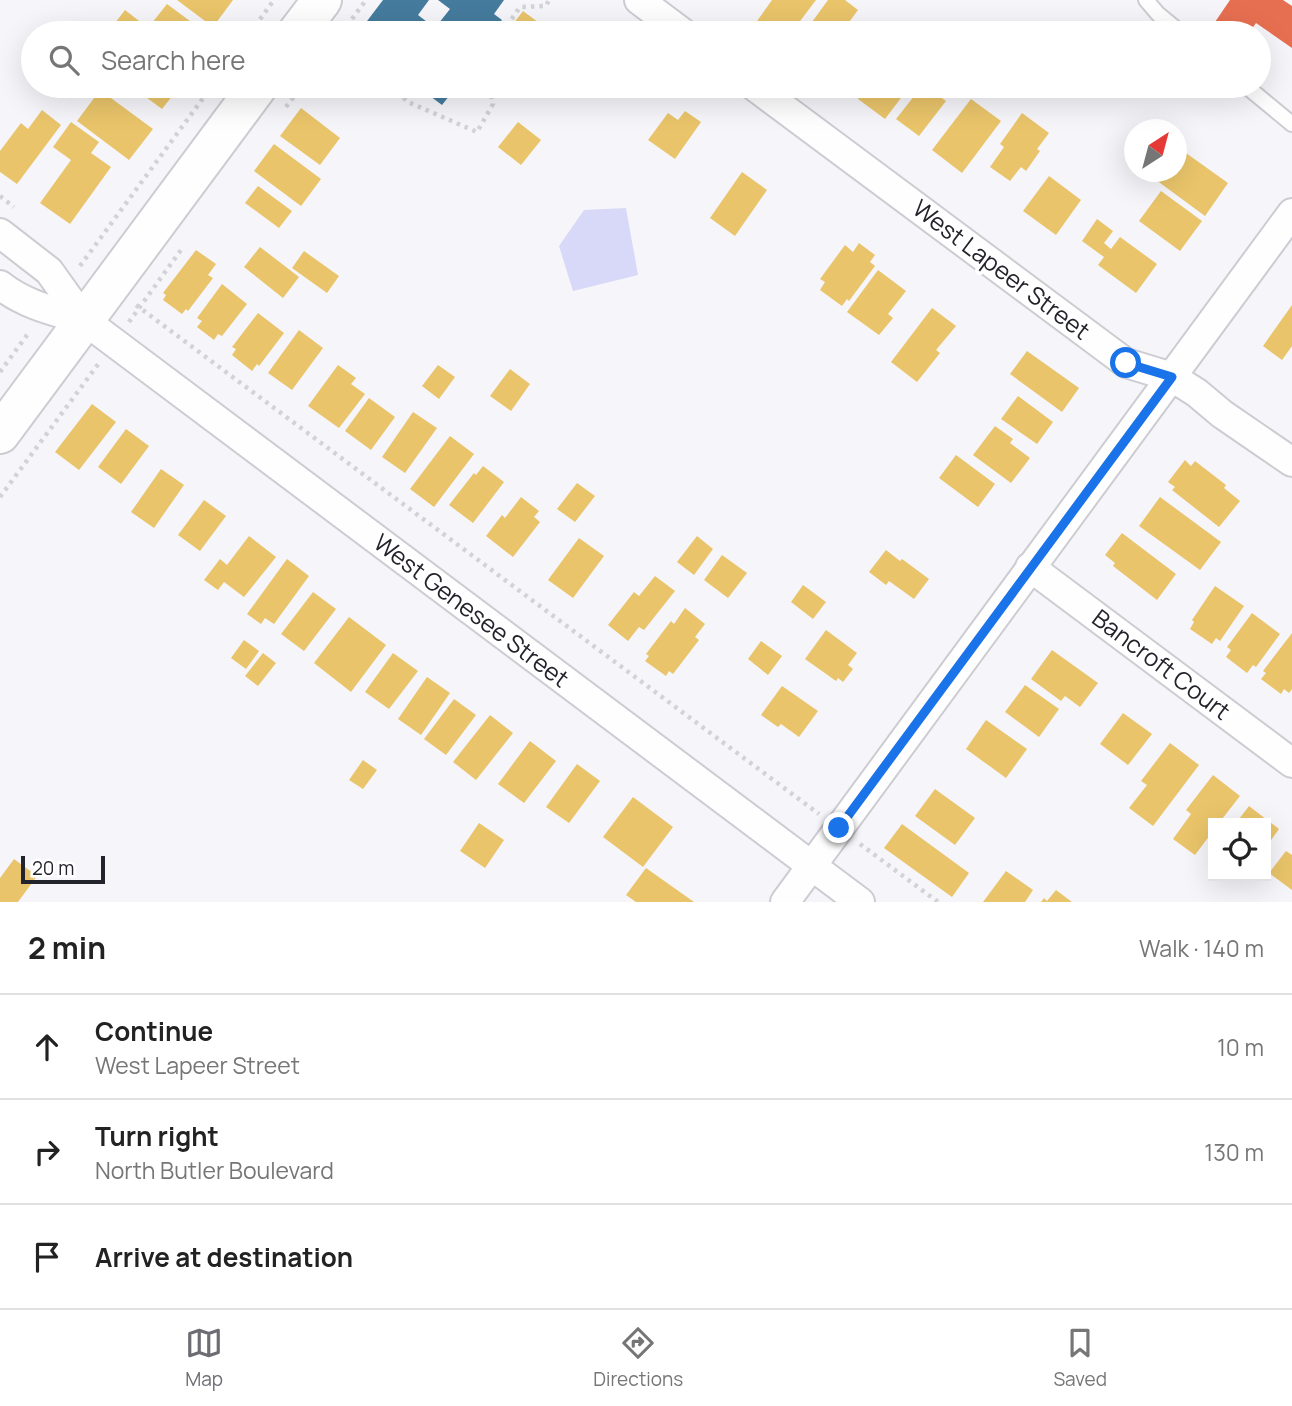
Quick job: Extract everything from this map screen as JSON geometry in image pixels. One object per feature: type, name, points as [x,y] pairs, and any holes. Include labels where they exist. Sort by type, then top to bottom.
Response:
[{"type":"main road","points":[[306,21],[322,0]]},
{"type":"main road","points":[[0,434],[64,307],[110,285],[271,98]]},
{"type":"street","points":[[639,0],[667,21]]},
{"type":"street","name":"West Lapeer Street","points":[[770,98],[1126,363],[1172,377],[1292,462]]},
{"type":"street","points":[[785,902],[1292,213]]},
{"type":"street","points":[[0,233],[49,271],[64,307]]},
{"type":"street","points":[[0,285],[12,295],[64,307]]},
{"type":"street","name":"West Genesee Street","points":[[64,307],[860,902]]},
{"type":"street","name":"Bancroft Court","points":[[1030,567],[1292,763]]},
{"type":"lane","points":[[1146,0],[1166,21]]},
{"type":"lane","points":[[1261,98],[1292,124]]},
{"type":"path","points":[[259,21],[274,0]]},
{"type":"path","points":[[511,21],[520,8],[546,6],[549,0]]},
{"type":"path","points":[[0,498],[114,343],[110,285],[206,98]]},
{"type":"path","points":[[404,98],[477,132],[493,104],[491,98]]},
{"type":"path","points":[[0,196],[20,213]]},
{"type":"path","points":[[0,372],[64,307],[110,285],[188,241]]},
{"type":"path","points":[[110,285],[938,902]]},
{"type":"shaded area","points":[[626,208],[638,275],[573,291],[559,246],[584,210]]},
{"type":"building: Homes","points":[[177,0],[233,0],[217,21],[205,21]]},
{"type":"building: Homes","points":[[772,0],[816,0],[800,21],[757,21]]},
{"type":"building: Homes","points":[[828,0],[845,0],[858,10],[850,21],[813,21]]},
{"type":"building: Homes","points":[[167,4],[190,21],[154,21]]},
{"type":"building: Homes","points":[[125,10],[139,21],[117,21]]},
{"type":"building: Homes","points":[[523,11],[537,21],[515,21]]},
{"type":"building: Homes","points":[[94,98],[111,98],[153,129],[129,160],[77,121]]},
{"type":"building: Homes","points":[[147,98],[171,98],[162,109]]},
{"type":"building: Homes","points":[[859,98],[901,98],[885,119]]},
{"type":"building: Homes","points":[[913,98],[942,98],[946,101],[919,136],[896,119]]},
{"type":"building: Homes","points":[[971,99],[1001,121],[962,173],[932,150]]},
{"type":"building: Homes","points":[[301,108],[340,138],[320,165],[280,136]]},
{"type":"building: Homes","points":[[42,110],[61,125],[17,184],[0,172],[0,151],[21,123],[28,129]]},
{"type":"building: Homes","points":[[685,111],[701,122],[675,159],[648,140],[668,113],[678,120]]},
{"type":"building: Homes","points":[[1022,113],[1049,133],[1026,171],[1021,167],[1010,181],[990,167],[1004,147],[1000,144]]},
{"type":"building: Homes","points":[[71,122],[99,142],[91,153],[111,167],[70,224],[40,203],[71,160],[53,147]]},
{"type":"building: Homes","points":[[518,122],[541,140],[521,165],[498,147]]},
{"type":"building: Homes","points":[[274,144],[321,179],[301,206],[254,171]]},
{"type":"building: Homes","points":[[1187,154],[1228,183],[1205,216],[1159,182],[1187,182]]},
{"type":"building: Homes","points":[[742,172],[767,190],[735,236],[710,218]]},
{"type":"building: Homes","points":[[1049,176],[1081,200],[1056,235],[1023,211]]},
{"type":"building: Homes","points":[[258,186],[292,211],[279,228],[245,203]]},
{"type":"building: Homes","points":[[1161,191],[1202,221],[1180,251],[1139,221]]},
{"type":"building: Homes","points":[[1097,219],[1113,231],[1104,243],[1111,249],[1120,237],[1157,264],[1136,293],[1098,265],[1104,257],[1082,241]]},
{"type":"building: Homes","points":[[859,243],[875,255],[870,262],[875,266],[849,301],[847,299],[842,306],[820,290],[825,282],[820,279],[845,245],[853,252]]},
{"type":"building: Homes","points":[[260,247],[299,277],[283,298],[244,267]]},
{"type":"building: Homes","points":[[196,250],[216,264],[208,275],[213,278],[188,311],[186,309],[182,314],[163,300],[166,295],[163,293]]},
{"type":"building: Homes","points":[[304,251],[339,276],[327,293],[292,268]]},
{"type":"building: Homes","points":[[878,270],[906,291],[888,314],[893,318],[879,335],[847,312]]},
{"type":"building: Homes","points":[[222,284],[247,304],[222,336],[218,334],[214,340],[197,327],[202,321],[197,318]]},
{"type":"building: Homes","points":[[1292,305],[1292,346],[1282,360],[1263,346]]},
{"type":"building: Homes","points":[[932,308],[956,326],[936,350],[940,353],[917,382],[891,362]]},
{"type":"building: Homes","points":[[258,313],[284,333],[259,366],[257,364],[252,371],[232,355],[236,349],[232,347]]},
{"type":"building: Homes","points":[[299,330],[323,348],[292,390],[268,373]]},
{"type":"building: Homes","points":[[1027,351],[1079,388],[1062,412],[1010,374]]},
{"type":"building: Homes","points":[[338,365],[356,378],[351,384],[365,394],[339,428],[308,406]]},
{"type":"building: Homes","points":[[438,365],[455,377],[439,399],[422,386]]},
{"type":"building: Homes","points":[[510,369],[530,384],[511,411],[490,396]]},
{"type":"building: Homes","points":[[1018,396],[1053,422],[1037,444],[1001,419]]},
{"type":"building: Homes","points":[[369,398],[395,417],[371,450],[345,431]]},
{"type":"building: Homes","points":[[92,404],[116,422],[79,470],[55,452]]},
{"type":"building: Homes","points":[[413,412],[437,428],[405,473],[382,457]]},
{"type":"building: Homes","points":[[995,426],[1013,439],[1010,443],[1030,458],[1011,483],[973,455]]},
{"type":"building: Homes","points":[[126,429],[149,446],[121,484],[98,467]]},
{"type":"building: Homes","points":[[450,436],[474,454],[434,507],[410,489]]},
{"type":"building: Homes","points":[[956,455],[995,484],[978,507],[939,478]]},
{"type":"building: Homes","points":[[1185,460],[1191,466],[1195,461],[1226,485],[1224,488],[1240,501],[1219,527],[1172,490],[1175,487],[1168,482]]},
{"type":"building: Homes","points":[[483,466],[504,482],[473,523],[449,505],[474,473],[476,475]]},
{"type":"building: Homes","points":[[161,469],[184,485],[154,528],[131,512]]},
{"type":"building: Homes","points":[[577,483],[595,496],[575,522],[557,509]]},
{"type":"building: Homes","points":[[521,497],[539,511],[534,517],[540,522],[513,557],[486,536],[502,515],[505,518]]},
{"type":"building: Homes","points":[[1160,497],[1221,542],[1200,570],[1139,526]]},
{"type":"building: Homes","points":[[204,500],[226,516],[200,551],[178,535]]},
{"type":"building: Homes","points":[[1122,533],[1176,574],[1157,600],[1113,566],[1115,563],[1105,555]]},
{"type":"building: Homes","points":[[249,536],[276,557],[244,597],[224,582],[218,590],[204,580],[220,559],[227,565]]},
{"type":"building: Homes","points":[[697,536],[713,549],[694,575],[677,562]]},
{"type":"building: Homes","points":[[579,538],[604,556],[573,598],[548,580]]},
{"type":"building: Homes","points":[[886,550],[929,579],[914,599],[889,581],[886,585],[869,572]]},
{"type":"building: Homes","points":[[722,555],[747,573],[728,598],[704,580]]},
{"type":"building: Homes","points":[[287,559],[309,576],[274,624],[265,618],[261,624],[247,614]]},
{"type":"building: Homes","points":[[655,576],[675,591],[644,630],[639,627],[628,641],[608,625],[634,592],[639,596]]},
{"type":"building: Homes","points":[[803,585],[826,602],[813,619],[791,602]]},
{"type":"building: Homes","points":[[1215,586],[1244,606],[1220,641],[1216,638],[1212,644],[1190,629],[1194,622],[1192,620]]},
{"type":"building: Homes","points":[[313,592],[336,609],[304,651],[281,634]]},
{"type":"building: Homes","points":[[685,608],[705,624],[695,637],[699,640],[673,674],[669,671],[666,676],[645,661],[649,656],[646,654],[671,621],[674,624]]},
{"type":"building: Homes","points":[[1252,613],[1280,634],[1256,667],[1253,665],[1247,673],[1226,657],[1231,650],[1227,647]]},
{"type":"building: Homes","points":[[349,617],[386,645],[351,692],[314,663]]},
{"type":"building: Homes","points":[[826,630],[857,653],[848,665],[853,669],[843,682],[838,678],[836,681],[805,659]]},
{"type":"building: Homes","points":[[1292,633],[1292,689],[1289,693],[1284,689],[1281,694],[1261,679],[1266,673],[1263,671]]},
{"type":"building: Homes","points":[[244,640],[259,651],[246,669],[231,658]]},
{"type":"building: Homes","points":[[761,641],[782,656],[768,675],[748,659]]},
{"type":"building: Homes","points":[[1052,650],[1098,683],[1080,707],[1065,696],[1061,701],[1031,679]]},
{"type":"building: Homes","points":[[263,653],[276,663],[258,686],[245,676]]},
{"type":"building: Homes","points":[[393,653],[418,671],[389,709],[365,692]]},
{"type":"building: Homes","points":[[427,677],[450,693],[421,735],[398,719]]},
{"type":"building: Homes","points":[[1025,685],[1059,709],[1039,737],[1005,712]]},
{"type":"building: Homes","points":[[782,686],[818,711],[799,737],[781,724],[778,727],[761,715]]},
{"type":"building: Homes","points":[[454,699],[476,715],[446,755],[424,739]]},
{"type":"building: Homes","points":[[1123,713],[1152,734],[1128,765],[1100,744]]},
{"type":"building: Homes","points":[[490,715],[513,733],[476,780],[453,762]]},
{"type":"building: Homes","points":[[986,720],[1027,749],[1006,778],[966,749]]},
{"type":"building: Homes","points":[[530,741],[556,761],[524,803],[498,784]]},
{"type":"building: Homes","points":[[1170,743],[1199,765],[1153,826],[1129,808],[1147,785],[1141,781]]},
{"type":"building: Homes","points":[[363,760],[377,770],[363,789],[349,780]]},
{"type":"building: Homes","points":[[577,764],[600,781],[569,823],[546,807]]},
{"type":"building: Homes","points":[[1213,775],[1240,796],[1223,818],[1208,818],[1208,838],[1195,855],[1173,839],[1191,814],[1186,810]]},
{"type":"building: Homes","points":[[935,789],[975,818],[955,845],[915,816]]},
{"type":"building: Homes","points":[[633,797],[673,827],[643,867],[603,837]]},
{"type":"building: Homes","points":[[1249,806],[1265,818],[1240,818]]},
{"type":"building: Homes","points":[[479,823],[504,840],[485,868],[460,851]]},
{"type":"building: Homes","points":[[1271,823],[1279,829],[1271,840]]},
{"type":"building: Homes","points":[[902,824],[969,873],[952,897],[884,848]]},
{"type":"building: Homes","points":[[1286,851],[1292,855],[1292,890],[1271,874],[1271,870]]},
{"type":"building: Homes","points":[[14,859],[37,876],[18,902],[0,902],[0,878]]},
{"type":"building: Homes","points":[[646,868],[694,902],[636,902],[626,895]]},
{"type":"building: Homes","points":[[1006,871],[1033,890],[1025,902],[983,902]]},
{"type":"building: Homes","points":[[1056,890],[1072,902],[1041,902],[1044,898],[1047,901]]},
{"type":"building: Shops","points":[[1230,0],[1283,0],[1292,6],[1292,48],[1271,33],[1271,21],[1216,21]]},
{"type":"building: Public","points":[[383,0],[429,0],[418,15],[426,21],[367,21]]},
{"type":"building: Public","points":[[438,0],[504,0],[494,14],[502,20],[441,21],[450,9]]},
{"type":"building: Public","points":[[433,98],[448,98],[442,105]]},
{"type":"route","points":[[839,828],[1172,377],[1126,363]]}]
